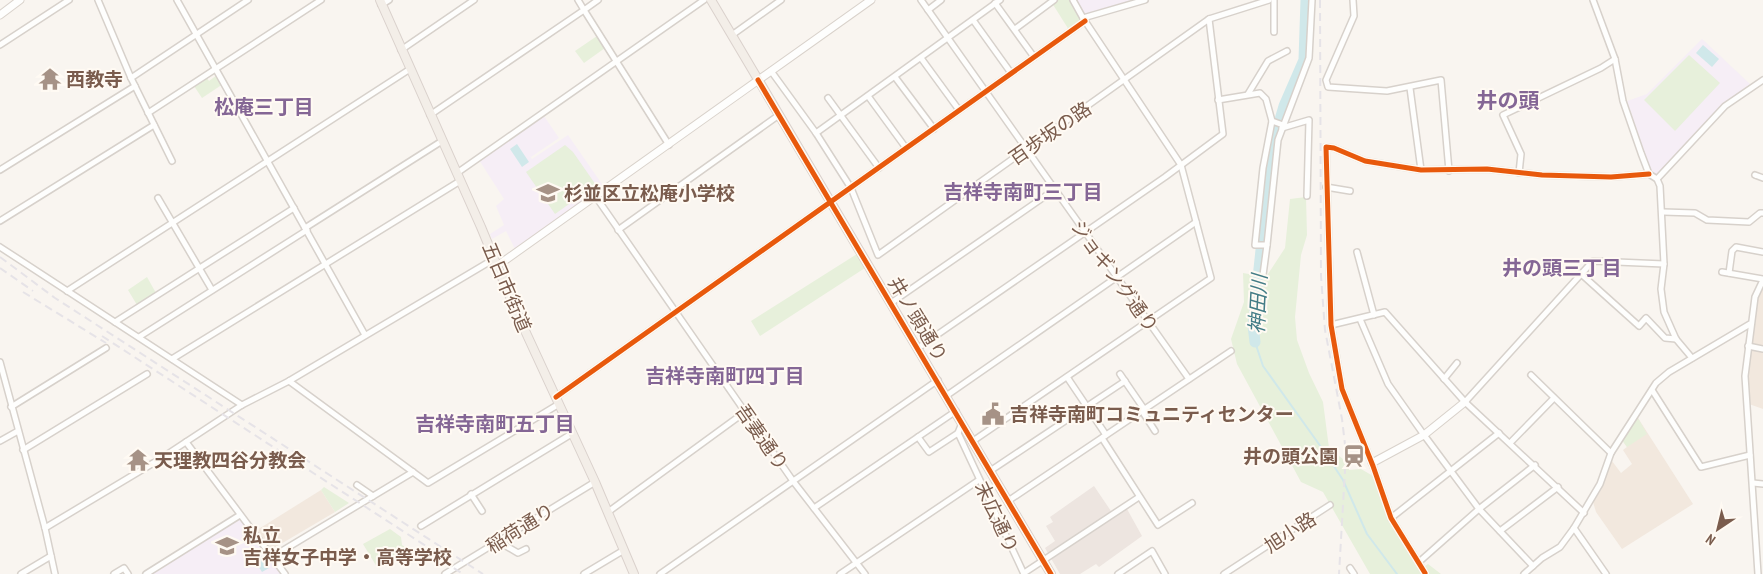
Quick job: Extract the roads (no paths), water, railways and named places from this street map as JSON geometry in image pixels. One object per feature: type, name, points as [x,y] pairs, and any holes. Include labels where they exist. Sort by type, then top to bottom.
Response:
[{"type":"main road","name":"井ノ頭通り","points":[[711,0],[938,380],[1051,574]]},
{"type":"main road","name":"五日市街道","points":[[380,3],[557,400],[596,482],[634,574]]},
{"type":"street","points":[[0,15],[20,0]]},
{"type":"street","points":[[0,46],[68,0]]},
{"type":"street","points":[[98,0],[135,86],[172,161]]},
{"type":"street","points":[[177,0],[365,335]]},
{"type":"street","points":[[132,78],[248,0]]},
{"type":"street","points":[[148,113],[321,0]]},
{"type":"street","points":[[380,3],[389,0]]},
{"type":"street","points":[[401,50],[474,0]]},
{"type":"street","points":[[578,0],[669,145]]},
{"type":"street","points":[[430,115],[598,0]]},
{"type":"street","points":[[457,173],[704,0]]},
{"type":"street","points":[[732,35],[781,0]]},
{"type":"street","points":[[45,528],[186,442],[242,404],[289,381],[365,335],[496,263],[596,197],[871,0]]},
{"type":"street","name":"ジョギング通り","points":[[920,0],[1084,234],[1189,379]]},
{"type":"street","points":[[928,10],[941,0]]},
{"type":"street","points":[[1015,29],[1054,0]]},
{"type":"street","points":[[973,441],[1210,278],[1181,165],[1084,19],[1074,0]]},
{"type":"street","points":[[289,381],[428,483],[557,400],[675,312],[934,129],[1084,19],[1145,0]]},
{"type":"street","name":"百歩坂の路","points":[[851,188],[878,255],[1209,19],[1268,0]]},
{"type":"street","points":[[1274,0],[1274,32]]},
{"type":"street","points":[[1263,275],[1263,245],[1282,127],[1309,58],[1312,0]]},
{"type":"street","points":[[1353,0],[1354,16],[1326,80],[1328,87],[1388,91],[1410,88],[1441,80],[1450,172]]},
{"type":"street","points":[[1593,0],[1615,60],[1623,101],[1648,174]]},
{"type":"street","points":[[816,134],[998,1],[1034,57]]},
{"type":"street","points":[[918,348],[1084,234],[1223,134],[1209,19]]},
{"type":"street","points":[[973,20],[1011,73]]},
{"type":"street","points":[[1248,94],[1268,61],[1288,51]]},
{"type":"street","points":[[921,58],[959,110]]},
{"type":"street","points":[[1519,173],[1521,154],[1503,115],[1615,60]]},
{"type":"street","points":[[67,291],[410,69]]},
{"type":"street","points":[[771,71],[816,134],[851,188]]},
{"type":"street","points":[[895,76],[934,129]]},
{"type":"street","points":[[1657,179],[1725,106],[1763,80]]},
{"type":"street","points":[[0,170],[135,86]]},
{"type":"street","points":[[1410,88],[1421,170]]},
{"type":"street","points":[[1218,100],[1260,93],[1264,95],[1273,122],[1263,168],[1255,245],[1263,245]]},
{"type":"street","points":[[868,96],[906,148]]},
{"type":"street","points":[[828,98],[879,168]]},
{"type":"street","points":[[618,230],[779,115]]},
{"type":"street","points":[[1273,122],[1282,127],[1309,120],[1307,196]]},
{"type":"street","points":[[0,221],[154,125]]},
{"type":"street","points":[[139,337],[442,141]]},
{"type":"street","points":[[1425,573],[1391,518],[1372,463],[1357,430],[1342,389],[1331,325],[1326,147],[1334,148],[1365,161],[1421,170],[1450,172],[1487,169],[1519,173],[1611,177],[1648,174],[1657,179],[1660,186],[1663,212],[1664,264],[1662,298],[1668,323],[1676,339],[1692,358]]},
{"type":"street","points":[[1755,175],[1763,178]]},
{"type":"street","points":[[172,359],[460,181]]},
{"type":"street","points":[[1326,187],[1350,191]]},
{"type":"street","points":[[891,303],[1054,190]]},
{"type":"street","name":"吾妻通り","points":[[596,197],[793,481],[865,574]]},
{"type":"street","points":[[158,198],[212,290]]},
{"type":"street","points":[[115,322],[294,208]]},
{"type":"street","points":[[1663,212],[1695,213],[1706,220],[1748,222],[1760,213],[1763,213]]},
{"type":"street","points":[[946,396],[1196,222]]},
{"type":"street","points":[[1729,273],[1732,250],[1736,246],[1763,252]]},
{"type":"street","points":[[0,247],[242,404]]},
{"type":"street","points":[[1357,252],[1374,315]]},
{"type":"street","points":[[1372,463],[1424,435],[1466,402],[1580,273],[1597,260],[1664,264]]},
{"type":"street","points":[[1722,272],[1763,279],[1755,297],[1750,324],[1745,376],[1758,574]]},
{"type":"street","points":[[1580,273],[1639,326],[1646,318],[1665,338],[1676,339]]},
{"type":"street","points":[[1331,325],[1385,312],[1466,402],[1584,513]]},
{"type":"street","points":[[1360,319],[1388,384],[1479,509],[1533,566]]},
{"type":"street","points":[[1524,574],[1560,547],[1574,528],[1600,484],[1611,453],[1656,382],[1669,372],[1750,324]]},
{"type":"street","points":[[1748,346],[1763,349]]},
{"type":"street","points":[[11,407],[106,348]]},
{"type":"street","points":[[1008,501],[1231,351]]},
{"type":"street","points":[[0,362],[2,377],[45,528],[55,574]]},
{"type":"street","points":[[1444,379],[1457,363]]},
{"type":"street","points":[[23,450],[147,374]]},
{"type":"street","points":[[1120,374],[1144,410],[1144,414],[1155,431]]},
{"type":"street","points":[[1531,375],[1611,453]]},
{"type":"street","points":[[1067,377],[1158,526],[1192,503]]},
{"type":"street","points":[[660,574],[938,380]]},
{"type":"street","points":[[990,471],[1125,382]]},
{"type":"street","points":[[1652,390],[1701,467],[1750,455]]},
{"type":"street","points":[[1510,443],[1554,398]]},
{"type":"street","points":[[814,508],[956,411]]},
{"type":"street","points":[[608,512],[745,412]]},
{"type":"street","points":[[918,437],[929,452],[958,433],[962,423]]},
{"type":"street","points":[[0,441],[18,431]]},
{"type":"street","points":[[421,526],[573,433]]},
{"type":"street","name":"末広通り","points":[[958,433],[1024,574]]},
{"type":"street","points":[[1391,518],[1499,433]]},
{"type":"street","points":[[186,442],[285,574]]},
{"type":"street","points":[[1419,562],[1479,509],[1535,465]]},
{"type":"street","points":[[272,557],[414,472]]},
{"type":"street","points":[[840,574],[979,480]]},
{"type":"street","name":"稲荷通り","points":[[445,574],[453,572],[501,539],[596,482]]},
{"type":"street","points":[[1753,483],[1763,484]]},
{"type":"street","points":[[357,485],[373,496]]},
{"type":"street","points":[[1500,532],[1558,487]]},
{"type":"street","points":[[471,494],[482,512]]},
{"type":"street","points":[[1024,574],[1139,497]]},
{"type":"street","name":"旭小路","points":[[1224,574],[1330,505]]},
{"type":"street","points":[[147,574],[240,515]]},
{"type":"street","points":[[1574,528],[1606,574]]},
{"type":"street","points":[[501,539],[506,546],[518,553],[526,549]]},
{"type":"street","points":[[584,574],[624,550]]},
{"type":"street","points":[[1118,574],[1152,551],[1165,574]]},
{"type":"street","points":[[21,574],[51,556]]},
{"type":"street","points":[[114,574],[124,568],[128,574]]},
{"type":"street","points":[[1350,568],[1354,574]]},
{"type":"water","points":[[1703,45],[1719,59],[1712,67],[1696,53]]},
{"type":"water","points":[[517,144],[529,162],[522,167],[510,149]]},
{"type":"water","points":[[257,549],[269,568],[262,572],[250,554]]},
{"type":"waterway","name":"神田川","points":[[1255,342],[1253,325],[1272,147],[1284,106],[1304,60],[1306,0]]},
{"type":"waterway","name":"神田川","points":[[1255,342],[1263,366],[1343,480],[1367,534],[1397,574]]},
{"type":"railway","points":[[1320,0],[1321,276],[1325,330],[1342,419],[1346,453],[1339,574]]},
{"type":"railway","points":[[0,257],[55,298],[483,574]]},
{"type":"railway","points":[[0,268],[33,291]]},
{"type":"railway","points":[[23,292],[106,343]]},
{"type":"railway","points":[[102,336],[429,548]]},
{"type":"railway","points":[[421,547],[463,574]]},
{"type":"place","name":"西教寺","points":[[50,79]]},
{"type":"place","name":"杉並区立松庵小学校","points":[[548,193]]},
{"type":"place","name":"吉祥寺南町コミュニティセンター","points":[[993,414]]},
{"type":"place","name":"井の頭公園","points":[[1354,456]]},
{"type":"place","name":"天理教四谷分教会","points":[[138,460]]},
{"type":"place","name":"私立 吉祥女子中学・高等学校","points":[[227,546]]},
{"type":"district","name":"井の頭","points":[[1508,100]]},
{"type":"district","name":"松庵三丁目","points":[[264,107]]},
{"type":"district","name":"吉祥寺南町三丁目","points":[[1023,192]]},
{"type":"district","name":"井の頭三丁目","points":[[1562,268]]},
{"type":"district","name":"吉祥寺南町四丁目","points":[[725,376]]},
{"type":"district","name":"吉祥寺南町五丁目","points":[[495,424]]}]
